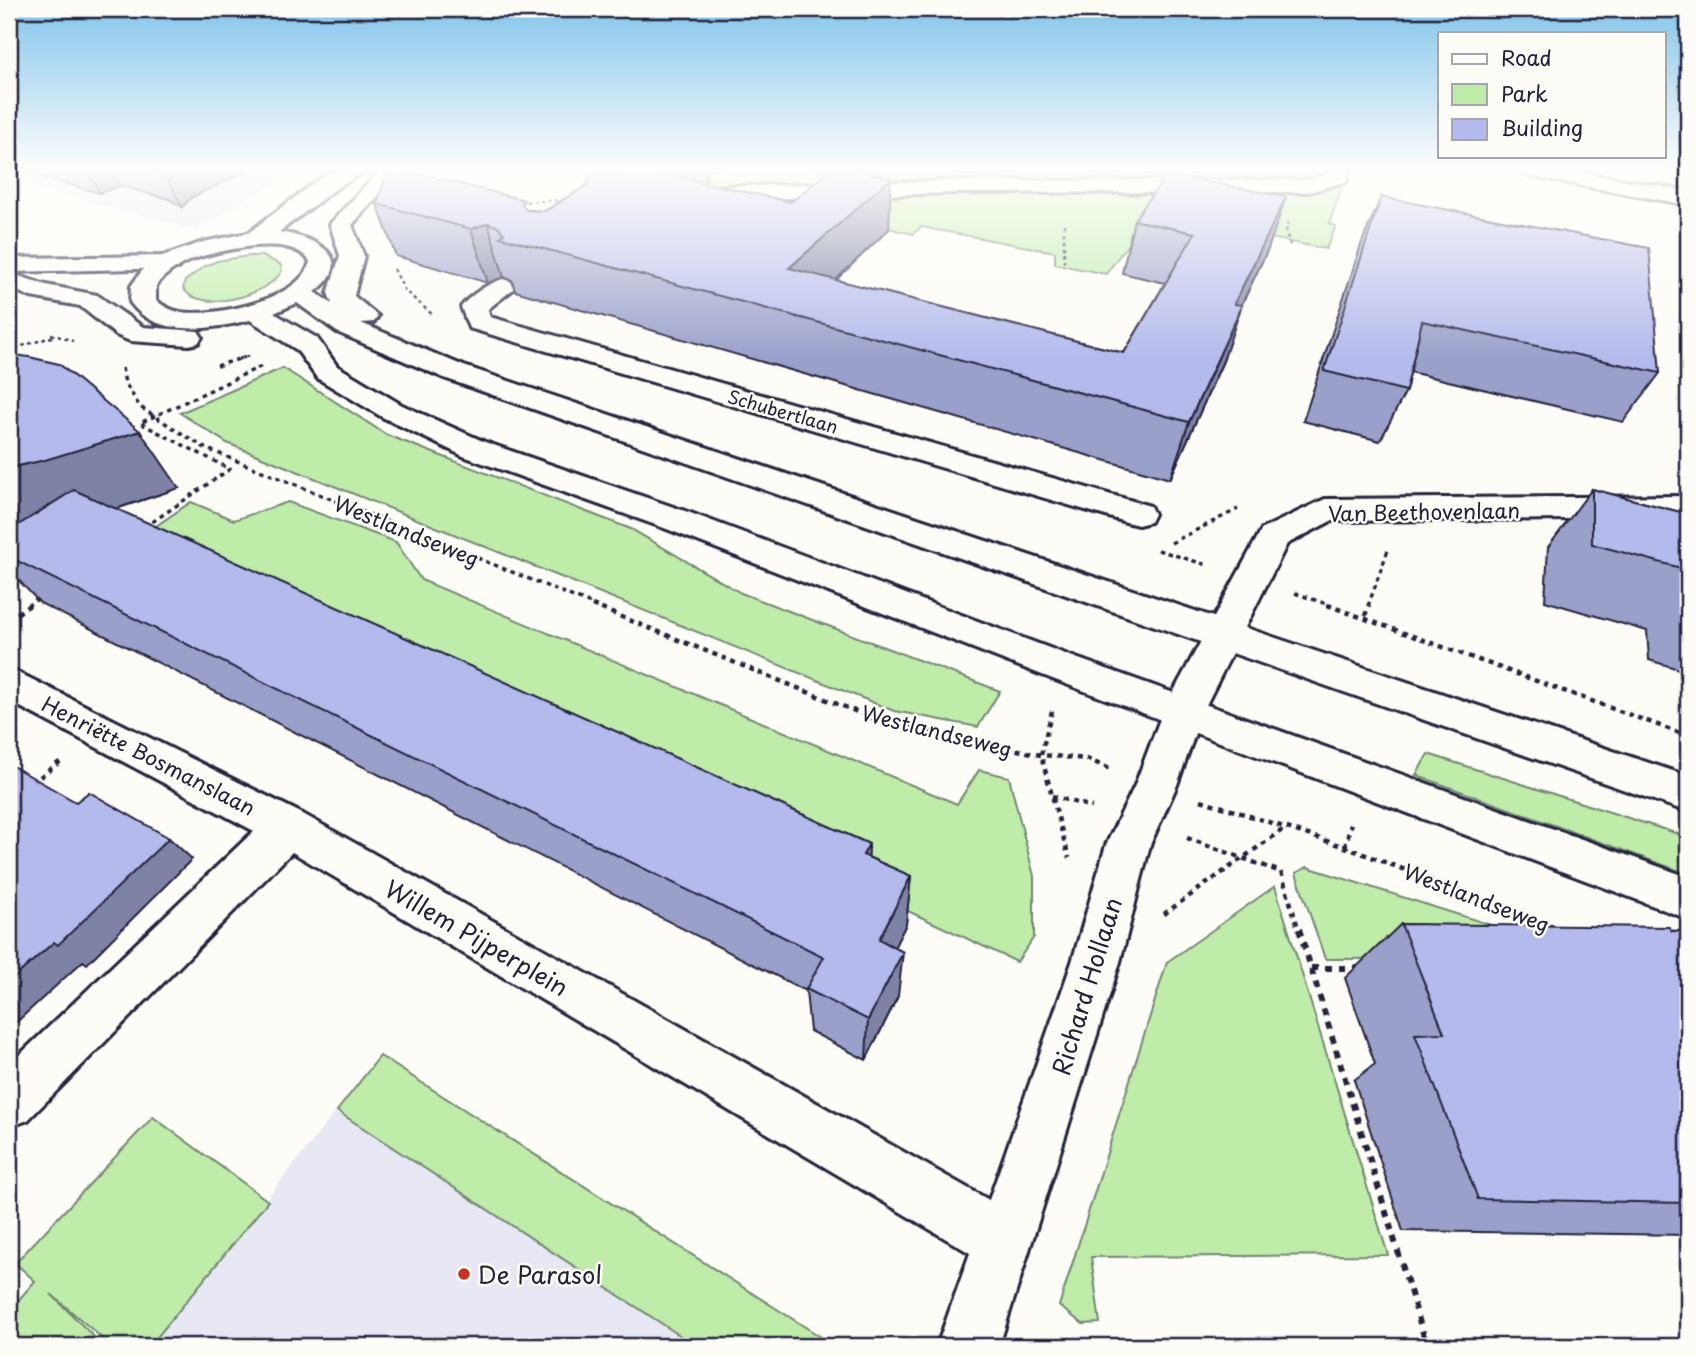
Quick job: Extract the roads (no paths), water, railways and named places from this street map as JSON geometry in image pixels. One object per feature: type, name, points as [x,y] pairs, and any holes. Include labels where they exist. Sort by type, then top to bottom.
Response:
[{"type":"main road","points":[[256,239],[265,232]]},
{"type":"main road","points":[[297,242],[307,232]]},
{"type":"main road","points":[[341,232],[341,237],[350,248],[352,261],[340,289],[341,299],[366,317],[393,346]]},
{"type":"main road","points":[[256,239],[297,242],[316,251],[321,265],[312,282],[298,292],[253,312],[209,319],[170,317],[146,306],[142,298],[142,289],[152,275],[169,263],[210,246],[256,239]]},
{"type":"main road","points":[[12,275],[169,263]]},
{"type":"main road","points":[[12,275],[142,289]]},
{"type":"main road","points":[[12,275],[40,292],[88,300],[103,308],[125,329],[139,335],[169,338],[248,338],[282,356],[327,372],[392,411],[474,449],[689,525],[1063,668],[1688,898]]},
{"type":"main road","name":"Schubertlaan","points":[[503,287],[474,307],[478,322],[1138,514]]},
{"type":"main road","points":[[298,292],[340,322],[454,372],[1222,632],[1688,794]]},
{"type":"main road","points":[[253,312],[307,344],[327,372]]},
{"type":"main road","name":"Van Beethovenlaan","points":[[1222,632],[1274,537],[1325,510],[1688,508]]},
{"type":"main road","name":"Richard Hollaan","points":[[968,1346],[1096,962],[1128,845],[1183,711],[1222,632]]},
{"type":"main road","name":"Henriëtte Bosmanslaan","points":[[9,683],[288,827]]},
{"type":"main road","points":[[9,1101],[288,827]]},
{"type":"main road","name":"Willem Pijperplein","points":[[288,827],[1005,1241]]},
{"type":"place","name":"De Parasol","points":[[464,1274]]}]
